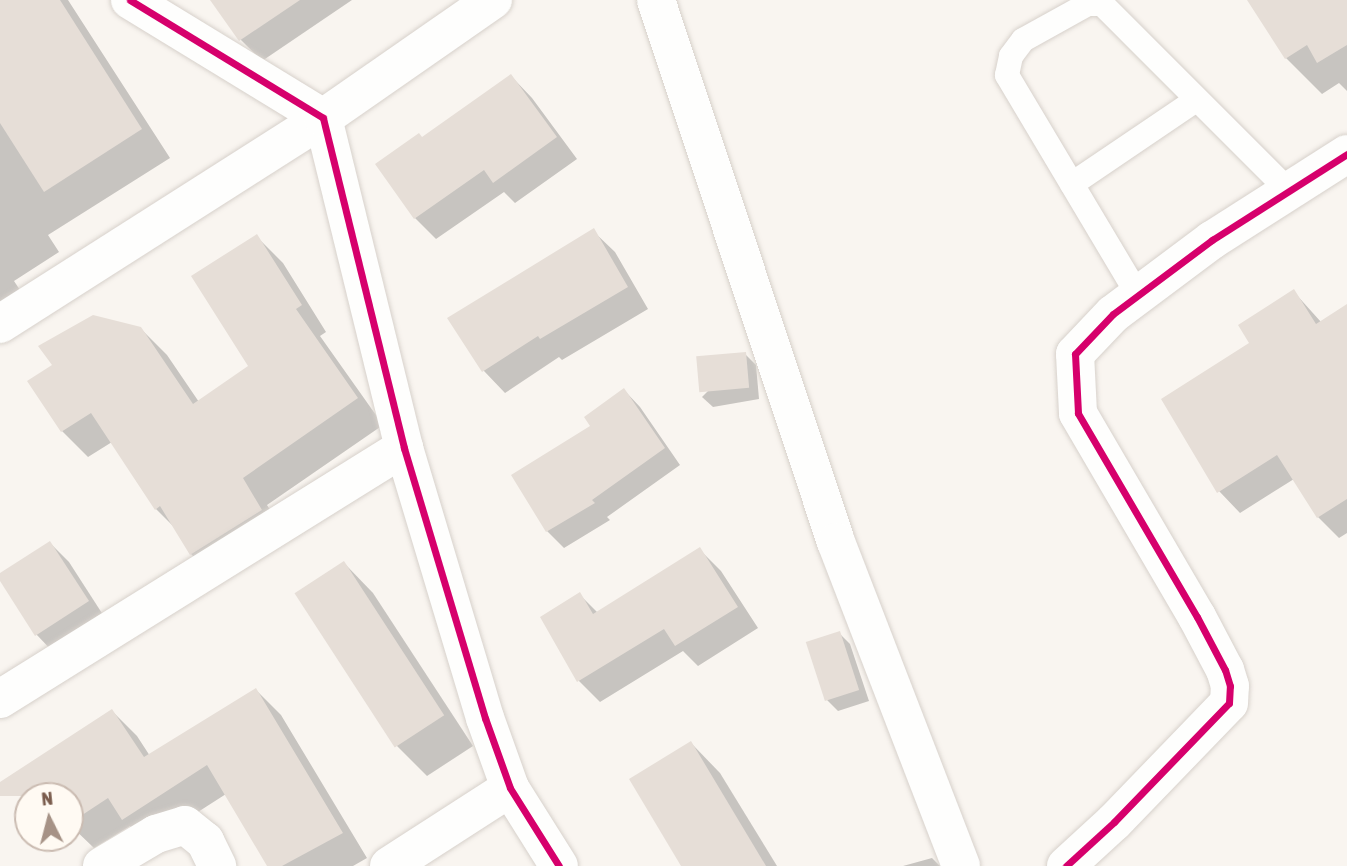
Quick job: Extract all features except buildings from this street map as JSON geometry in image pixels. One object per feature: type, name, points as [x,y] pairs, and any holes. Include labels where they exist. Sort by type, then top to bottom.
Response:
[{"type":"street","points":[[130,0],[323,118],[404,448],[485,718],[510,788],[559,866]]},
{"type":"street","points":[[0,324],[323,118],[493,0]]},
{"type":"street","points":[[656,0],[836,542],[961,866]]},
{"type":"street","points":[[1066,866],[1114,822],[1229,703],[1230,686],[1225,670],[1078,413],[1075,354],[1113,314],[1212,240],[1347,154]]},
{"type":"street","points":[[0,699],[404,448]]},
{"type":"street","points":[[389,866],[430,856],[510,788]]},
{"type":"street","points":[[102,866],[156,834],[185,825],[205,841],[218,866]]},
{"type":"lane","points":[[1138,295],[1007,75],[1011,56],[1023,40],[1088,4],[1102,4],[1289,191]]},
{"type":"lane","points":[[1072,184],[1196,100]]},
{"type":"cycle path","points":[[130,0],[323,118],[404,448],[485,718],[510,788],[559,866]]},
{"type":"cycle path","points":[[1066,866],[1114,822],[1229,703],[1230,686],[1225,670],[1197,617],[1078,413],[1075,354],[1113,314],[1212,240],[1347,154]]}]
